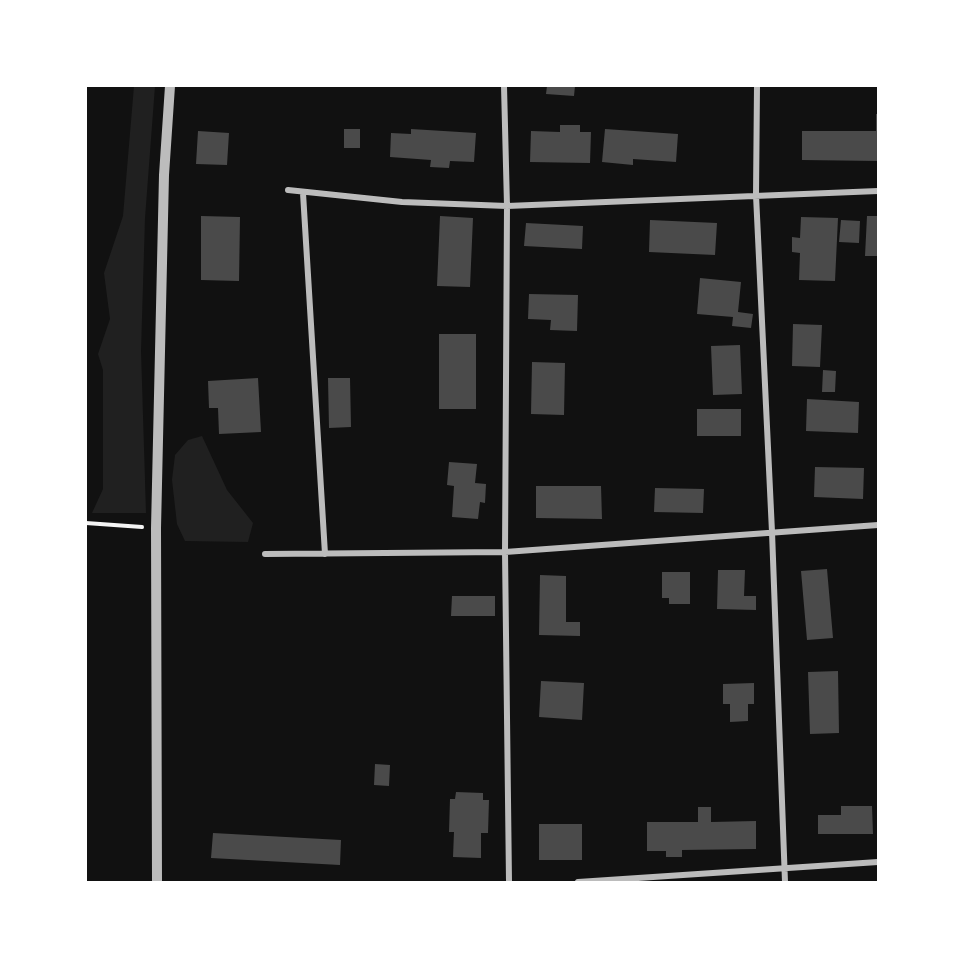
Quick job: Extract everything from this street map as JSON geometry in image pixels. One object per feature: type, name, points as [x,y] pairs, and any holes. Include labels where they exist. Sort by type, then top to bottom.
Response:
[{"type":"street","points":[[157,882],[156,528],[164,175],[170,86]]},
{"type":"street","points":[[504,86],[507,206],[505,552],[508,882]]},
{"type":"street","points":[[757,86],[756,195],[785,882]]},
{"type":"street","points":[[288,190],[402,202],[507,206],[879,191]]},
{"type":"street","points":[[303,193],[325,554]]},
{"type":"street","points":[[265,554],[505,552],[879,525]]},
{"type":"street","points":[[578,882],[879,862]]},
{"type":"path","points":[[86,523],[156,528]]},
{"type":"shaded area","points":[[134,86],[155,86],[145,218],[141,351],[146,513],[92,513],[103,489],[103,370],[98,354],[110,319],[104,273],[123,216]]},
{"type":"shaded area","points":[[202,436],[227,490],[253,523],[248,542],[185,541],[177,524],[172,480],[175,455],[188,440]]},
{"type":"building","points":[[547,86],[575,86],[574,96],[546,94]]},
{"type":"building","points":[[876,114],[878,114],[878,161],[802,160],[802,131],[876,131]]},
{"type":"building","points":[[560,125],[580,125],[580,132],[591,132],[590,163],[530,162],[531,131],[560,132]]},
{"type":"building","points":[[344,129],[360,129],[360,148],[344,148]]},
{"type":"building","points":[[411,129],[476,133],[474,162],[450,161],[449,168],[430,167],[431,160],[390,157],[391,133],[411,134]]},
{"type":"building","points":[[605,129],[678,134],[676,162],[633,159],[633,165],[602,162]]},
{"type":"building","points":[[198,131],[229,133],[227,165],[196,164]]},
{"type":"building","points":[[201,216],[240,217],[239,281],[201,280]]},
{"type":"building","points":[[440,216],[473,218],[470,287],[437,286]]},
{"type":"building","points":[[867,216],[878,216],[878,256],[865,256]]},
{"type":"building","points":[[801,217],[838,218],[835,281],[799,280],[800,253],[792,252],[792,237],[800,238]]},
{"type":"building","points":[[650,220],[717,223],[715,255],[649,252]]},
{"type":"building","points":[[841,220],[860,221],[859,243],[839,242]]},
{"type":"building","points":[[526,223],[583,226],[582,249],[524,246]]},
{"type":"building","points":[[700,278],[741,282],[738,312],[753,314],[751,328],[732,326],[733,317],[697,314]]},
{"type":"building","points":[[529,294],[578,295],[577,331],[550,330],[551,320],[528,319]]},
{"type":"building","points":[[793,324],[822,325],[820,367],[792,366]]},
{"type":"building","points":[[439,334],[476,334],[476,409],[439,409]]},
{"type":"building","points":[[740,345],[742,394],[713,395],[711,346]]},
{"type":"building","points":[[532,362],[565,363],[564,415],[531,414]]},
{"type":"building","points":[[823,370],[836,371],[835,392],[822,392]]},
{"type":"building","points":[[258,378],[261,432],[219,434],[218,408],[209,408],[208,381]]},
{"type":"building","points":[[328,378],[350,378],[351,427],[329,428]]},
{"type":"building","points":[[807,399],[859,402],[858,433],[806,431]]},
{"type":"building","points":[[697,409],[741,409],[741,436],[697,436]]},
{"type":"building","points":[[449,462],[477,464],[475,483],[486,484],[485,503],[480,502],[478,519],[452,517],[454,486],[447,485]]},
{"type":"building","points":[[815,467],[864,468],[863,499],[814,497]]},
{"type":"building","points":[[536,486],[601,486],[602,519],[536,518]]},
{"type":"building","points":[[655,488],[704,489],[703,513],[654,512]]},
{"type":"building","points":[[827,569],[833,638],[807,640],[801,571]]},
{"type":"building","points":[[718,570],[745,570],[744,596],[756,596],[756,610],[717,609]]},
{"type":"building","points":[[662,572],[690,572],[690,604],[669,604],[669,598],[662,598]]},
{"type":"building","points":[[540,575],[566,576],[566,622],[580,622],[580,636],[539,635]]},
{"type":"building","points":[[452,596],[495,596],[495,616],[451,616]]},
{"type":"building","points":[[838,671],[839,733],[810,734],[808,672]]},
{"type":"building","points":[[541,681],[584,683],[582,720],[539,717]]},
{"type":"building","points":[[754,683],[754,704],[748,704],[748,721],[730,722],[730,704],[723,704],[723,684]]},
{"type":"building","points":[[375,764],[390,765],[389,786],[374,785]]},
{"type":"building","points":[[456,792],[483,793],[483,800],[489,800],[488,833],[481,833],[481,858],[453,857],[454,832],[449,832],[450,799],[455,799]]},
{"type":"building","points":[[841,806],[872,806],[873,834],[818,834],[818,815],[841,815]]},
{"type":"building","points":[[698,807],[711,807],[711,822],[756,821],[756,849],[682,850],[682,857],[666,857],[666,851],[647,851],[647,822],[698,822]]},
{"type":"building","points":[[539,824],[582,824],[582,860],[539,860]]},
{"type":"building","points":[[213,833],[341,840],[340,865],[211,858]]}]
